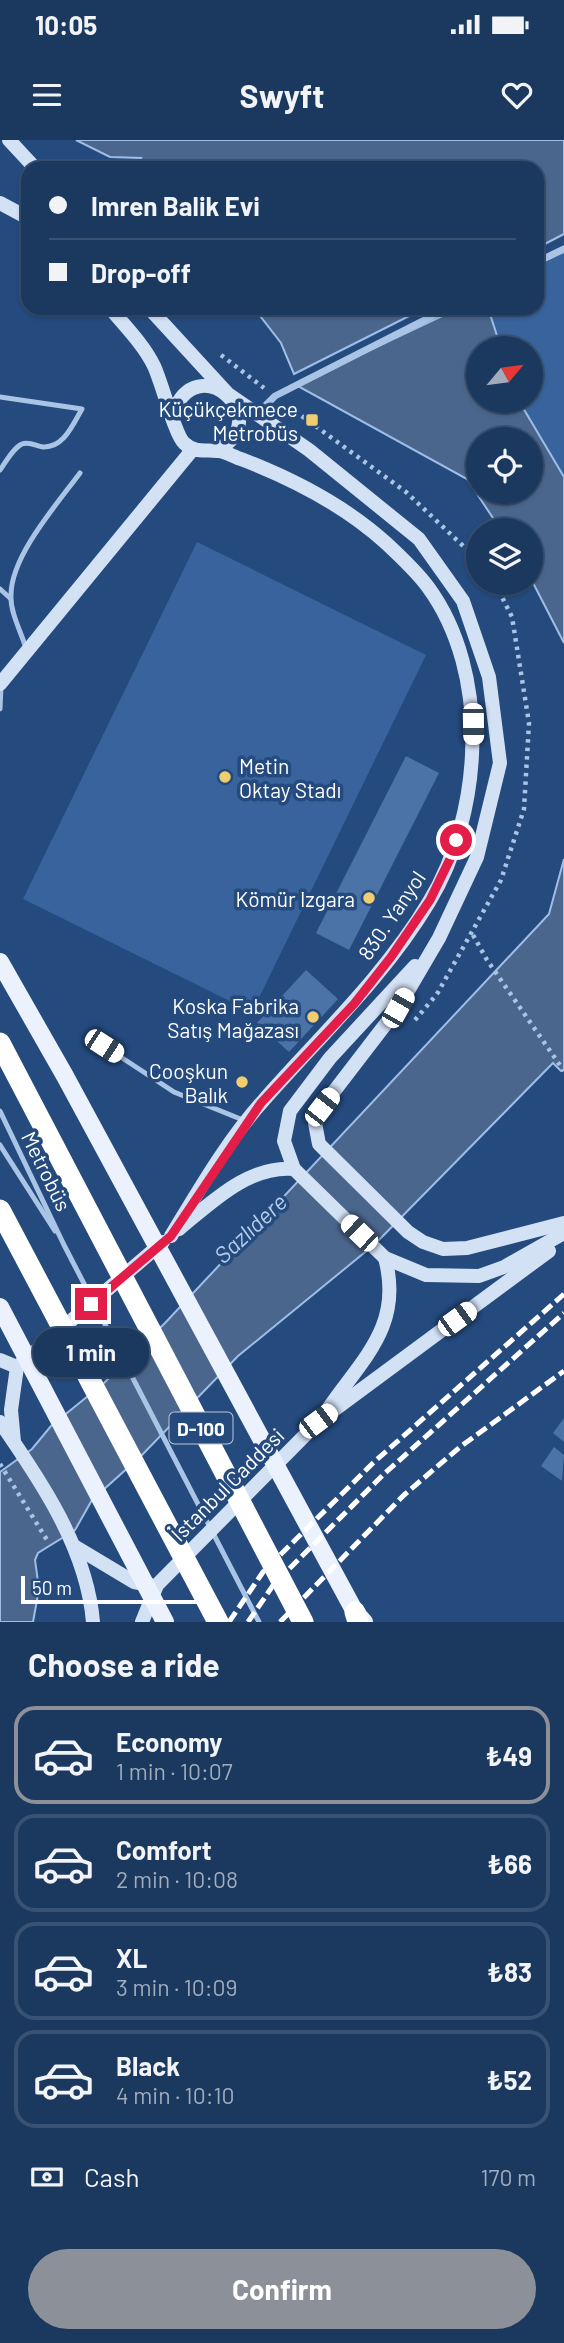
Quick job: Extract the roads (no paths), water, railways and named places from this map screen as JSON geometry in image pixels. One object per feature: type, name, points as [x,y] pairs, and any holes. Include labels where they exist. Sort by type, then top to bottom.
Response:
[{"type":"highway","name":"D-100","points":[[0,1043],[303,1622]]},
{"type":"highway","points":[[0,1210],[218,1622]]},
{"type":"main road","points":[[9,140],[28,161]]},
{"type":"main road","points":[[0,203],[21,214]]},
{"type":"main road","points":[[0,683],[193,449],[177,435],[173,414],[153,363],[115,315]]},
{"type":"main road","points":[[155,315],[228,394],[239,412],[239,423],[230,442],[217,450]]},
{"type":"main road","points":[[173,414],[182,396],[200,386],[210,386],[228,394],[309,450],[419,539],[463,601],[489,677],[500,764],[477,857],[439,938],[396,1011],[322,1107],[315,1123],[319,1144],[408,1232],[435,1247],[467,1248],[564,1223]]},
{"type":"main road","name":"830. Yanyol","points":[[171,1236],[247,1121],[354,1004],[403,942],[430,900],[450,859],[466,801],[474,743],[473,705],[454,635],[428,587],[385,542],[328,499],[274,472],[217,450],[193,449]]},
{"type":"main road","points":[[439,938],[330,1058],[290,1111],[284,1141],[294,1169],[385,1258],[426,1275],[480,1276],[504,1268],[564,1233]]},
{"type":"main road","points":[[0,962],[359,1620]]},
{"type":"main road","points":[[14,1441],[11,1410],[17,1367],[213,1202],[262,1171],[276,1167],[294,1169]]},
{"type":"main road","name":"İstanbul Caddesi","points":[[157,1585],[318,1421],[564,1240]]},
{"type":"main road","points":[[318,1421],[387,1322],[392,1298],[385,1258]]},
{"type":"main road","points":[[0,1307],[165,1622]]},
{"type":"main road","points":[[0,1360],[17,1367]]},
{"type":"main road","points":[[0,1422],[14,1441],[74,1546],[91,1598],[93,1622]]},
{"type":"main road","points":[[74,1546],[134,1582],[157,1585],[142,1622]]},
{"type":"street","points":[[544,259],[564,249]]},
{"type":"street","points":[[257,414],[275,396],[433,315]]},
{"type":"lane","points":[[0,397],[82,409],[68,433],[58,443],[41,447],[24,443],[18,446],[0,470]]},
{"type":"lane","points":[[27,651],[10,598],[12,579],[39,528],[80,473]]},
{"type":"lane","points":[[0,589],[10,598]]},
{"type":"lane","points":[[0,683],[0,709]]},
{"type":"lane","points":[[104,1046],[174,1092],[247,1121]]},
{"type":"lane","name":"Metrobüs","points":[[0,1111],[64,1245],[259,1622]]},
{"type":"lane","name":"Metrobüs","points":[[0,1145],[64,1245]]},
{"type":"railway","points":[[229,1622],[263,1572],[373,1463],[564,1294]]},
{"type":"railway","points":[[248,1622],[274,1584],[384,1474],[564,1313]]},
{"type":"railway","points":[[280,1622],[404,1495],[460,1447],[564,1371]]},
{"type":"place","name":"Küçükçekmece Metrobüs","points":[[312,420]]},
{"type":"place","name":"Metin Oktay Stadı","points":[[225,777]]},
{"type":"place","name":"Kömür Izgara","points":[[369,898]]},
{"type":"place","name":"Koska Fabrika Satış Mağazası","points":[[313,1017]]},
{"type":"place","name":"Cooşkun Balık","points":[[242,1082]]},
{"type":"water label","name":"Sazlıdere","points":[[250,1228]]}]
